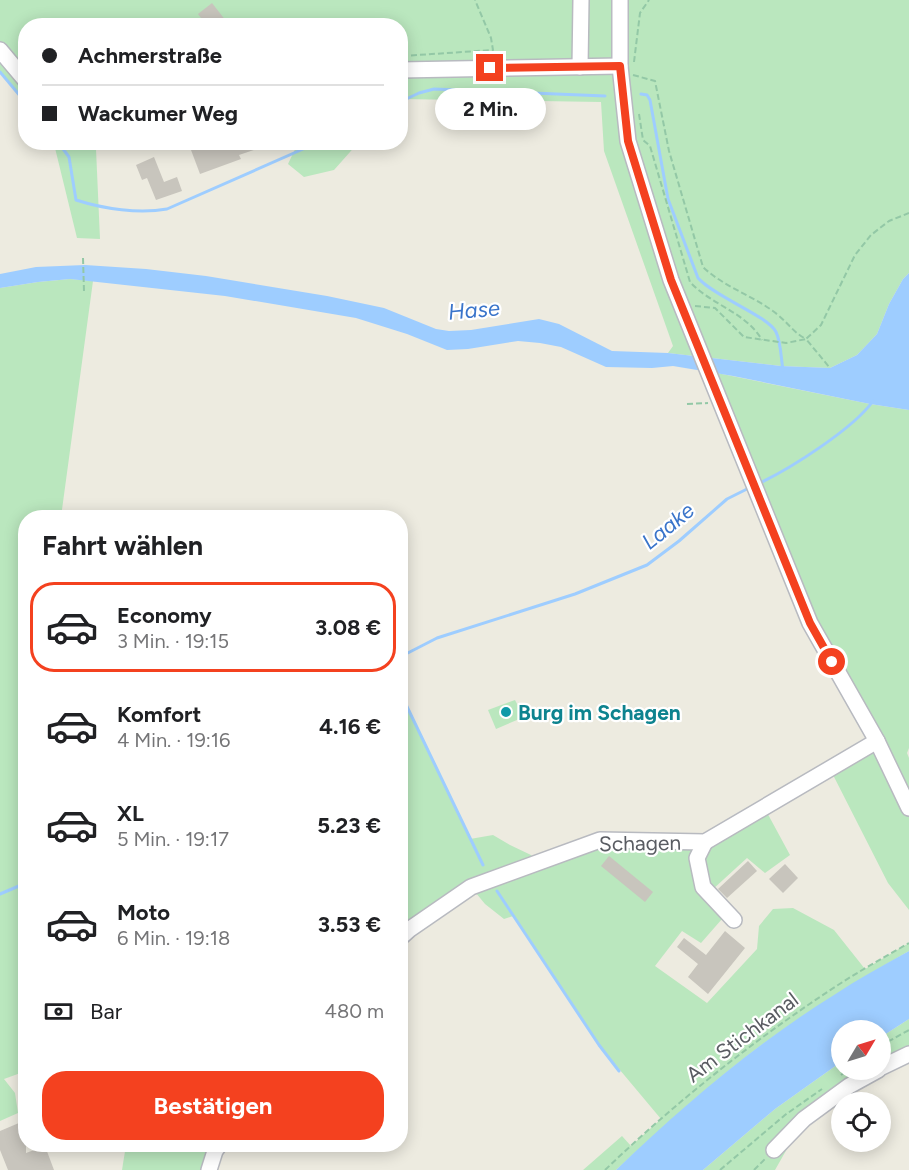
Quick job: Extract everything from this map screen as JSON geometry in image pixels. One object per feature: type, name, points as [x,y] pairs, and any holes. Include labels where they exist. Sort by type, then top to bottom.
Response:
[{"type":"street","points":[[580,67],[581,0]]},
{"type":"street","points":[[620,0],[626,70],[628,141],[680,304],[810,623],[877,741],[909,808]]},
{"type":"street","points":[[0,50],[18,71]]},
{"type":"street","points":[[408,70],[580,67],[626,70]]},
{"type":"street","name":"Schagen","points":[[408,931],[471,887],[600,840],[705,842],[877,741]]},
{"type":"street","points":[[705,842],[698,858],[704,887],[734,920]]},
{"type":"street","points":[[891,1063],[909,1054]]},
{"type":"street","points":[[774,1150],[804,1119],[860,1080]]},
{"type":"street","points":[[209,1170],[215,1152]]},
{"type":"path","points":[[408,55],[493,50],[491,38],[476,0]]},
{"type":"path","points":[[633,82],[626,70],[640,13],[649,0]]},
{"type":"path","points":[[626,70],[655,81],[669,151],[704,267],[716,279],[777,315],[795,333],[806,339],[830,368]]},
{"type":"path","points":[[638,110],[643,140],[650,146],[690,282],[698,291],[747,321],[762,340]]},
{"type":"path","points":[[680,304],[716,308],[744,337],[786,343],[806,339],[821,325],[855,255],[871,235],[889,221],[909,213]]},
{"type":"path","points":[[83,258],[84,291]]},
{"type":"path","points":[[687,404],[709,403],[718,397]]},
{"type":"path","name":"Am Stichkanal","points":[[605,1170],[672,1109],[750,1046],[839,984],[909,943]]},
{"type":"path","points":[[891,1040],[909,1030]]},
{"type":"path","points":[[720,1170],[785,1115],[821,1089]]},
{"type":"path","points":[[754,1170],[774,1150]]},
{"type":"green space","points":[[0,0],[909,0],[909,273],[889,304],[877,334],[857,355],[830,368],[781,366],[668,353],[673,346],[604,151],[601,102],[408,99],[408,18],[18,18],[18,94],[0,72]]},
{"type":"green space","points":[[55,150],[96,150],[100,239],[77,238]]},
{"type":"green space","points":[[294,150],[352,150],[334,170],[304,177],[288,164]]},
{"type":"green space","points":[[70,279],[93,281],[62,510],[18,510],[18,1074],[4,1079],[15,1093],[18,1113],[0,1121],[0,288]]},
{"type":"green space","points":[[707,371],[909,410],[909,748],[907,753],[909,758],[909,910],[888,883],[830,769],[877,741],[810,623]]},
{"type":"green space","points":[[515,700],[524,717],[496,729],[488,710]]},
{"type":"green space","points":[[408,709],[470,839],[493,835],[531,855],[536,863],[600,840],[705,842],[764,807],[790,855],[765,873],[747,858],[712,890],[729,911],[701,943],[682,931],[655,966],[707,1003],[757,949],[759,926],[773,909],[793,908],[834,930],[865,969],[909,943],[909,951],[828,999],[751,1053],[699,1095],[616,1170],[583,1170],[622,1136],[631,1146],[661,1119],[599,1045],[513,916],[504,919],[485,904],[471,887],[408,933]]},
{"type":"green space","points":[[909,1019],[909,1054],[891,1063],[891,1031]]},
{"type":"green space","points":[[831,1069],[831,1080],[863,1080],[845,1092],[831,1092],[831,1101],[804,1119],[775,1170],[703,1170],[775,1109]]},
{"type":"green space","points":[[125,1152],[217,1152],[209,1170],[122,1170]]},
{"type":"water","points":[[85,265],[206,276],[327,296],[384,308],[436,329],[449,331],[471,330],[539,319],[559,324],[612,351],[668,353],[781,366],[830,368],[857,355],[877,334],[889,304],[909,273],[909,410],[673,366],[606,367],[561,347],[540,343],[518,341],[447,350],[407,334],[356,318],[225,296],[70,279],[0,288],[0,274],[36,267]]},
{"type":"water","points":[[909,951],[909,1019],[891,1031],[891,1020],[831,1020],[831,1069],[775,1109],[703,1170],[616,1170],[694,1099],[748,1055],[805,1014]]},
{"type":"building","points":[[212,3],[224,18],[201,18],[198,14]]},
{"type":"building","points":[[191,150],[254,150],[239,155],[241,159],[200,174]]},
{"type":"building","points":[[154,157],[164,182],[177,177],[182,191],[156,200],[147,178],[142,180],[136,165]]},
{"type":"building","points":[[609,856],[653,892],[645,902],[601,866]]},
{"type":"building","points":[[748,861],[757,871],[727,898],[718,889]]},
{"type":"building","points":[[785,864],[798,878],[783,893],[769,879]]},
{"type":"building","points":[[725,931],[745,948],[708,994],[688,977],[698,964],[677,947],[684,938],[706,955]]},
{"type":"building","points":[[18,1123],[18,1152],[47,1152],[54,1170],[8,1170],[0,1150],[0,1131]]},
{"type":"waterway","points":[[0,72],[18,93]]},
{"type":"waterway","points":[[408,98],[434,89],[605,96]]},
{"type":"waterway","points":[[641,94],[647,95],[650,100],[668,199],[698,278],[716,292],[771,326],[779,341],[783,370]]},
{"type":"waterway","points":[[64,150],[69,157],[76,200],[133,211],[167,209],[301,150]]},
{"type":"waterway","name":"Laake","points":[[760,483],[788,468],[837,435],[864,412],[873,401]]},
{"type":"waterway","name":"Laake","points":[[408,653],[437,638],[575,594],[647,565],[679,541],[727,499],[751,487]]},
{"type":"waterway","points":[[408,709],[483,865]]},
{"type":"waterway","name":"Laake","points":[[0,894],[18,886]]},
{"type":"waterway","points":[[497,891],[599,1045],[619,1071]]},
{"type":"place","name":"Burg im Schagen","points":[[506,712]]},
{"type":"route","points":[[490,68],[620,66],[628,141],[671,280],[810,623],[832,662]]},
{"type":"water label","name":"Hase","points":[[474,310]]}]
